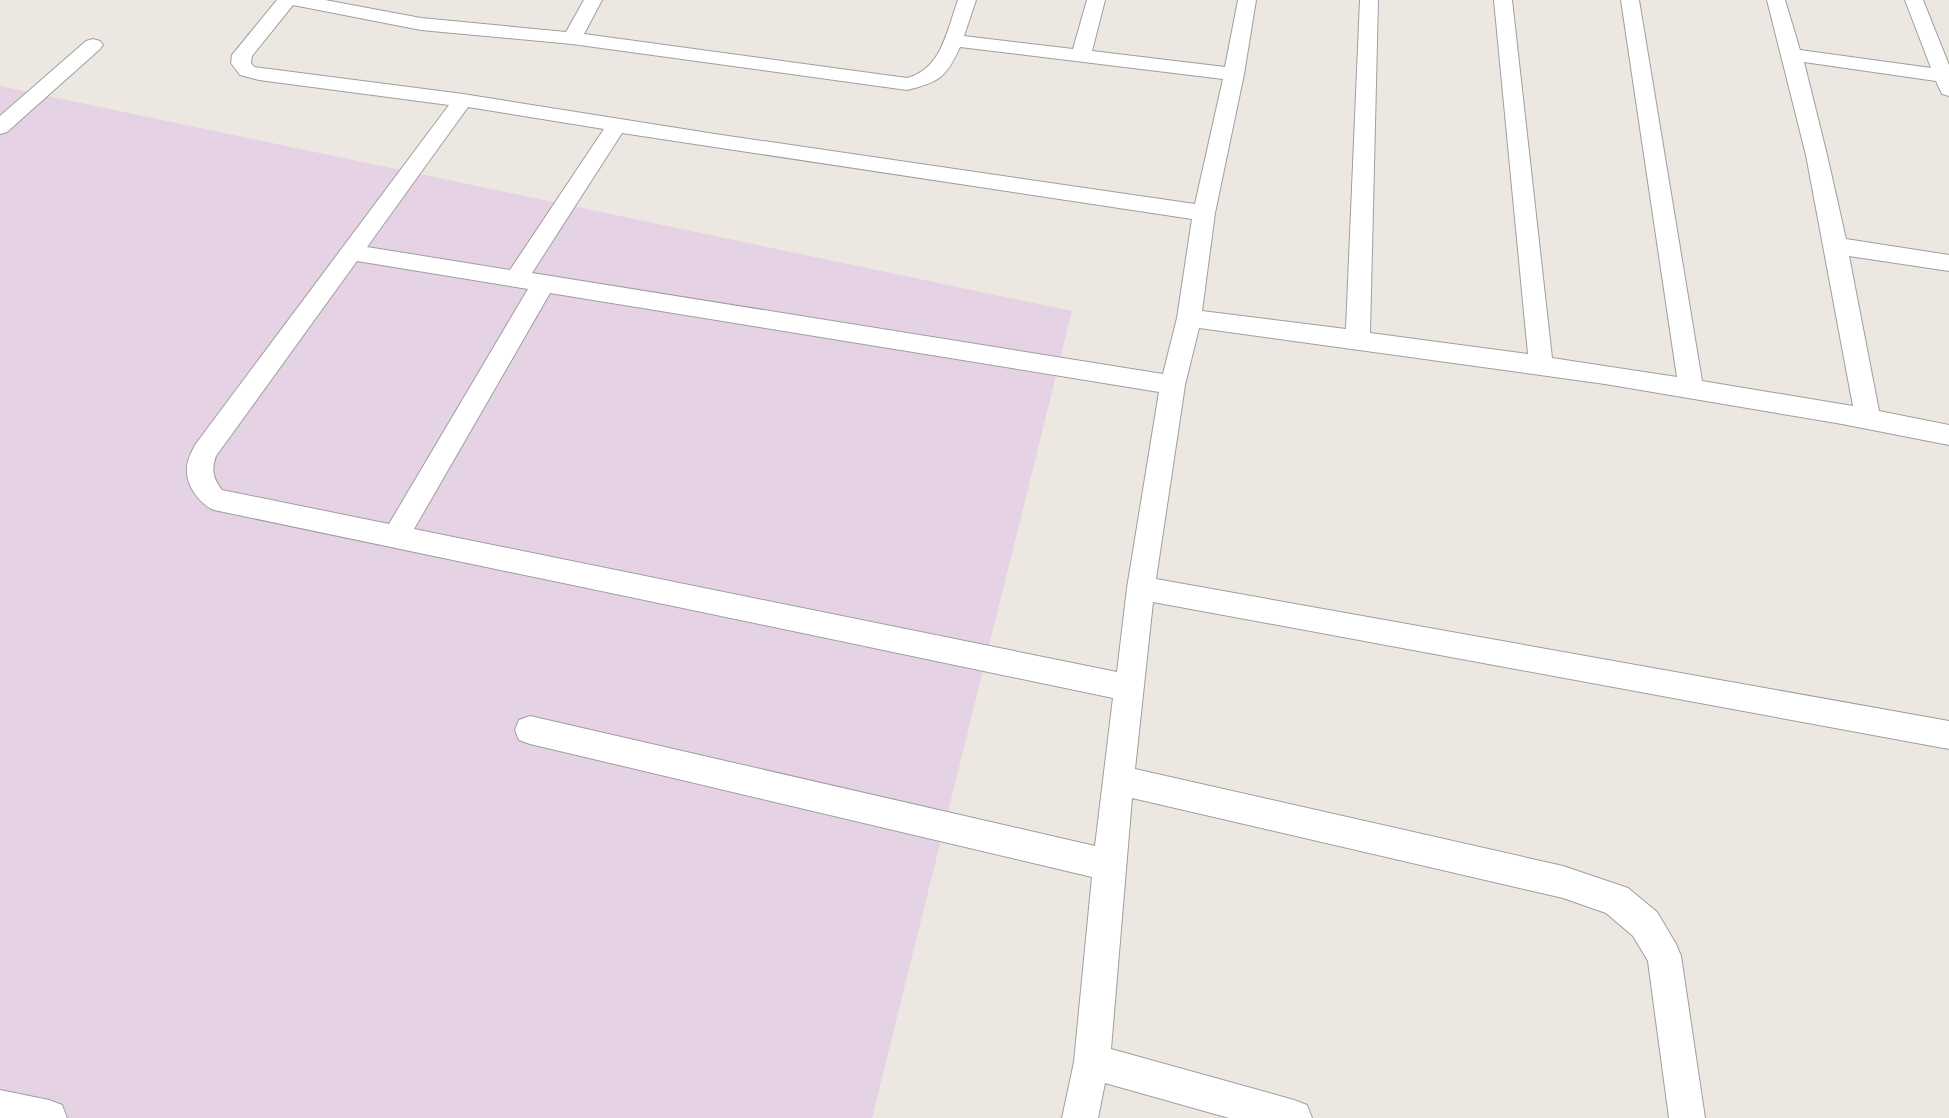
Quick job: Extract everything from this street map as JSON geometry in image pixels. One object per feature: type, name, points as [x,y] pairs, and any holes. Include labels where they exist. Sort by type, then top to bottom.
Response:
[{"type":"street","points":[[287,0],[242,55],[241,63],[247,70],[259,74],[463,100],[618,125],[1204,212]]},
{"type":"street","points":[[296,0],[421,24],[572,38],[907,84],[927,78],[938,69],[946,56],[967,0]]},
{"type":"street","points":[[572,38],[594,0]]},
{"type":"street","points":[[1081,55],[1096,0]]},
{"type":"street","points":[[1080,1118],[1092,1062],[1109,865],[1141,588],[1173,385],[1189,318],[1204,212],[1234,74],[1246,0]]},
{"type":"street","points":[[1358,339],[1369,0]]},
{"type":"street","points":[[1503,0],[1541,365]]},
{"type":"street","points":[[1630,0],[1691,389]]},
{"type":"street","points":[[1776,0],[1793,54],[1836,246],[1868,417]]},
{"type":"street","points":[[1914,0],[1947,81]]},
{"type":"street","points":[[952,40],[1234,74]]},
{"type":"street","points":[[0,127],[93,45]]},
{"type":"street","points":[[1793,54],[1947,81]]},
{"type":"street","points":[[463,100],[204,452],[198,469],[204,487],[214,499],[1129,688]]},
{"type":"street","points":[[517,278],[618,125]]},
{"type":"street","points":[[1836,246],[1949,263]]},
{"type":"street","points":[[350,252],[1173,385]]},
{"type":"street","points":[[396,536],[544,282]]},
{"type":"street","points":[[1189,318],[1358,339],[1541,365],[1868,417],[1949,435]]},
{"type":"street","points":[[1141,588],[1949,735]]},
{"type":"street","points":[[530,730],[1109,865]]},
{"type":"street","points":[[1118,780],[1563,882],[1616,900],[1645,924],[1664,956],[1688,1118]]},
{"type":"street","points":[[1092,1062],[1294,1118]]},
{"type":"street","points":[[0,1108],[49,1118]]},
{"type":"shaded area","points":[[0,86],[1072,311],[872,1118],[0,1118]]}]
